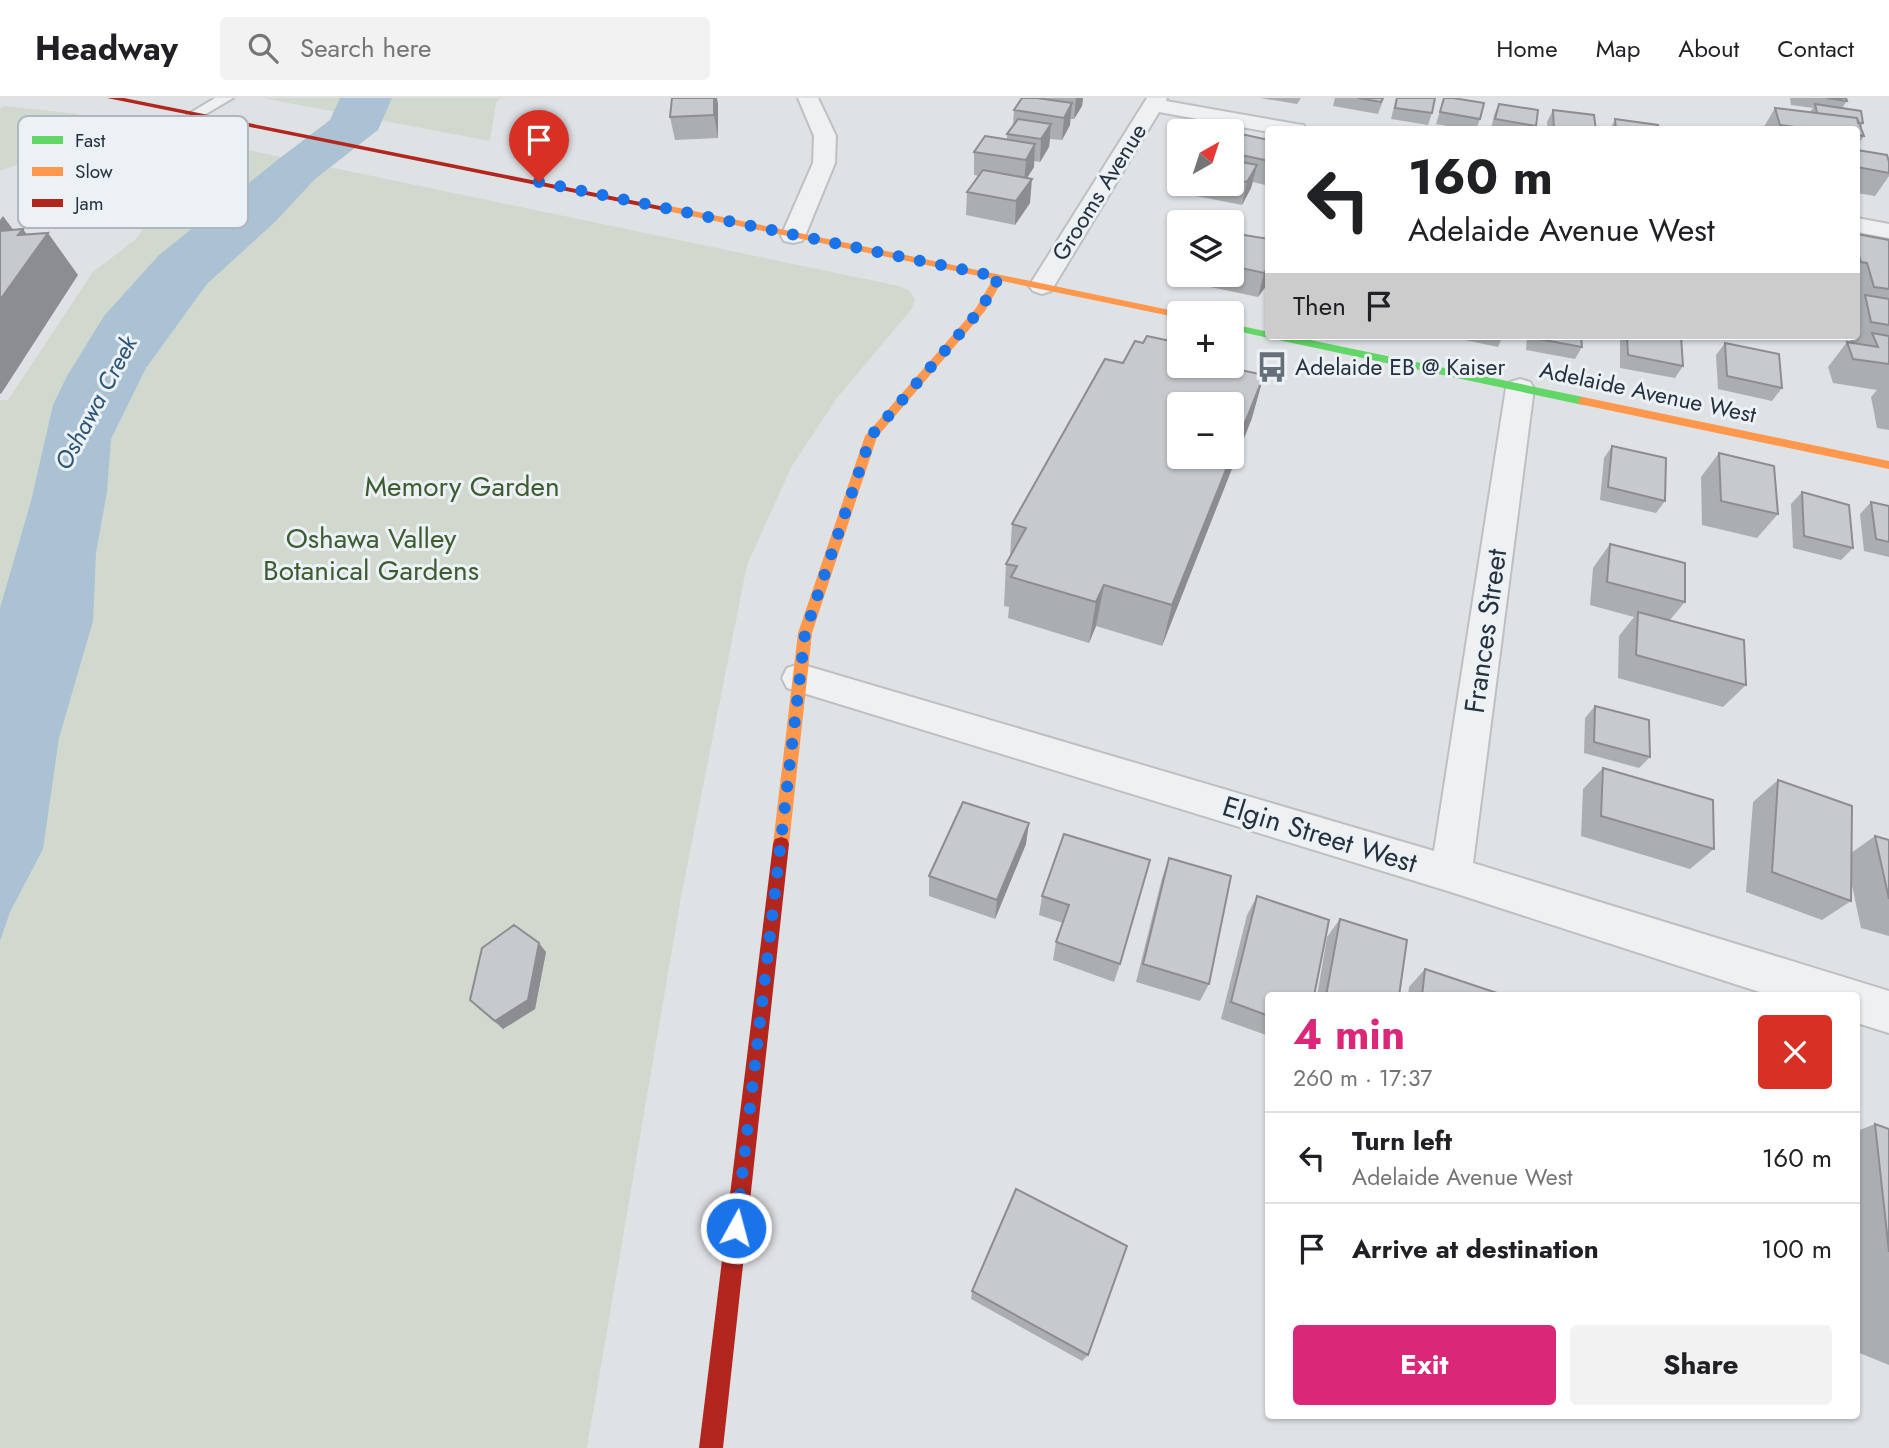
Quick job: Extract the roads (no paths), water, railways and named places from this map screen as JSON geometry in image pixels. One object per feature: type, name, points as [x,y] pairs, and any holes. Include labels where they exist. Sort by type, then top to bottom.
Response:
[{"type":"main road","points":[[111,98],[199,116]]},
{"type":"main road","points":[[248,126],[489,171],[1167,313]]},
{"type":"main road","points":[[711,1448],[805,633],[871,436],[981,309],[999,277]]},
{"type":"main road","points":[[1244,330],[1265,334]]},
{"type":"main road","name":"Adelaide Avenue West","points":[[1294,340],[1889,465]]},
{"type":"street","points":[[793,236],[824,163],[825,136],[808,98]]},
{"type":"street","points":[[1155,102],[1276,126]]},
{"type":"street","name":"Grooms Avenue","points":[[1042,286],[1155,102]]},
{"type":"street","points":[[1860,226],[1889,231]]},
{"type":"street","name":"Frances Street","points":[[1451,874],[1520,388]]},
{"type":"street","name":"Elgin Street West","points":[[800,678],[1451,874],[1826,992]]},
{"type":"street","points":[[1860,1003],[1889,1012]]},
{"type":"lane","points":[[194,115],[226,98]]},
{"type":"water","name":"Oshawa Creek","points":[[340,98],[392,98],[378,130],[315,179],[276,221],[207,284],[146,368],[111,439],[107,492],[96,553],[93,621],[59,738],[43,849],[10,912],[0,941],[0,608],[31,501],[53,405],[67,376],[104,316],[159,255],[193,228],[248,228],[248,183],[330,120]]},
{"type":"place","name":"Adelaide EB @ Kaiser","points":[[1272,367]]},
{"type":"park label","name":"Memory Garden","points":[[462,486]]},
{"type":"park label","name":"Oshawa Valley Botanical Gardens","points":[[371,554]]}]
